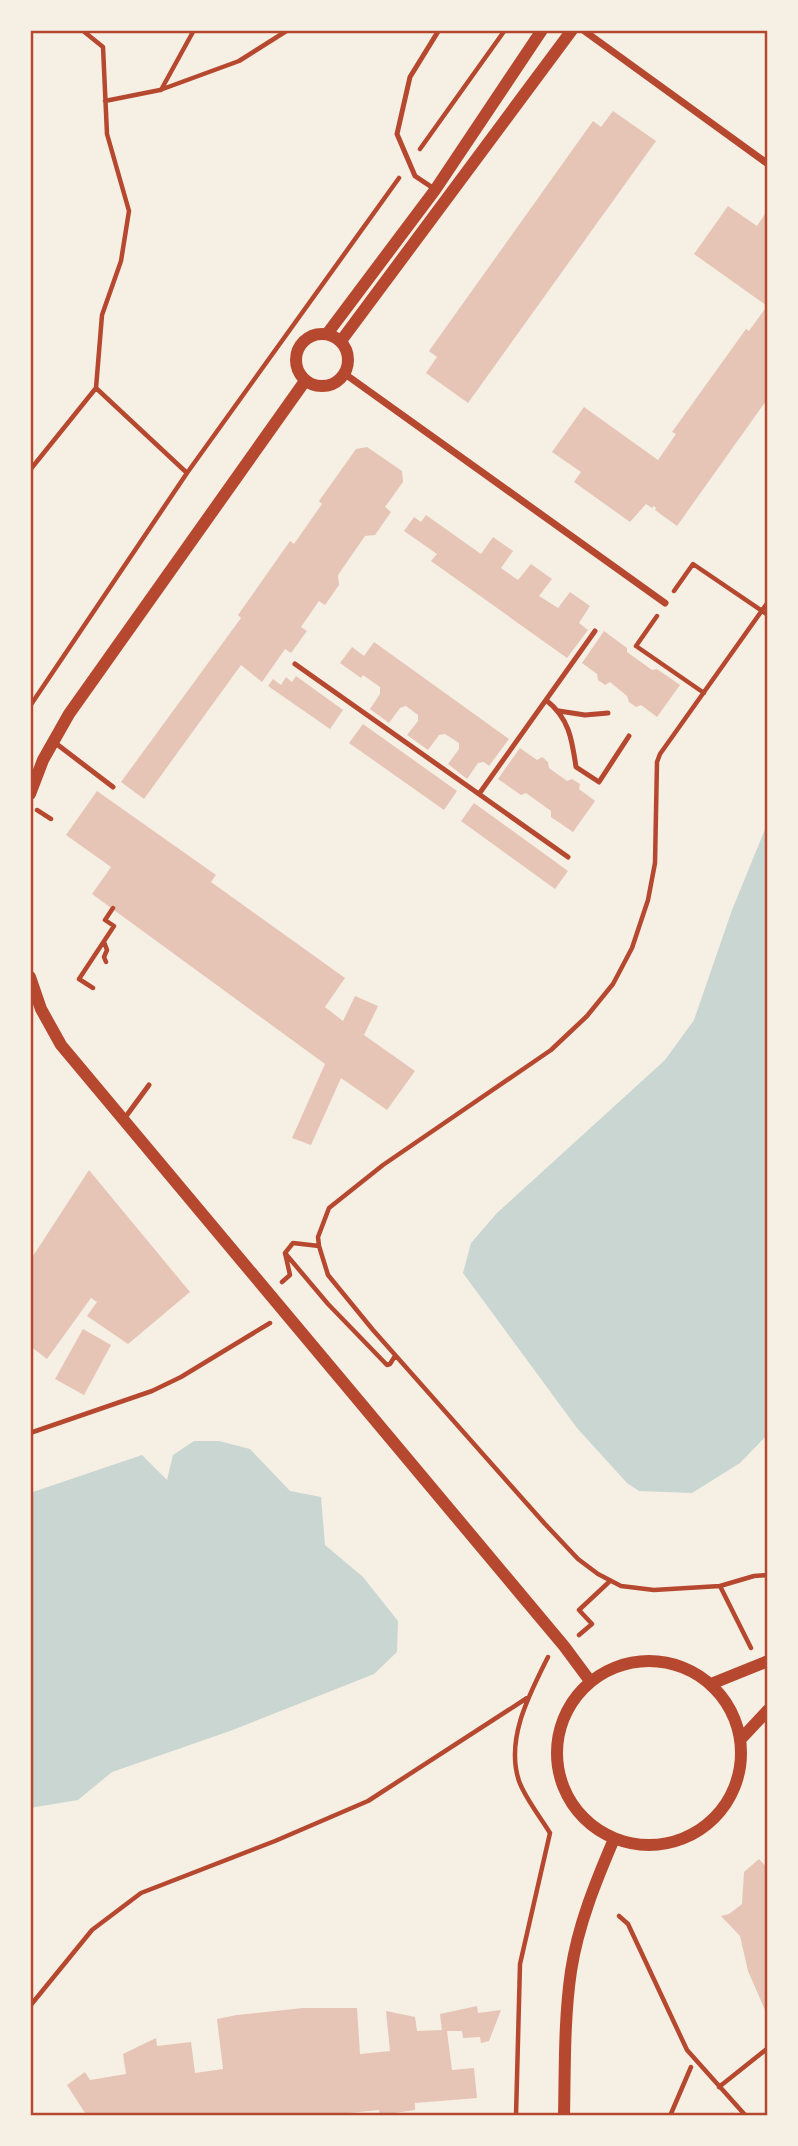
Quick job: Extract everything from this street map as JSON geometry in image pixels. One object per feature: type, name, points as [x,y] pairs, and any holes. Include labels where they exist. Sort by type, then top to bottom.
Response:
[{"type":"street","points":[[327,334],[435,190],[542,30]]},
{"type":"street","points":[[341,341],[572,30]]},
{"type":"street","points":[[583,30],[768,164]]},
{"type":"street","points":[[327,334],[341,341],[348,356],[345,374],[332,384],[323,386],[305,381],[296,367],[297,351],[308,337],[327,334]]},
{"type":"street","points":[[345,374],[666,603]]},
{"type":"street","points":[[30,794],[43,760],[69,714],[305,381]]},
{"type":"street","points":[[30,977],[41,1009],[61,1045],[565,1646],[590,1681]]},
{"type":"street","points":[[651,1660],[683,1667],[711,1684],[730,1709],[740,1740],[738,1778],[720,1812],[690,1836],[652,1845],[614,1839],[587,1822],[567,1797],[557,1767],[558,1735],[569,1705],[590,1681],[618,1665],[651,1660]]},
{"type":"street","points":[[711,1684],[768,1661]]},
{"type":"street","points":[[740,1740],[768,1710]]},
{"type":"street","points":[[564,2116],[567,2006],[571,1970],[590,1896],[614,1839]]},
{"type":"lane","points":[[435,190],[415,176],[397,134],[410,77],[439,30]]},
{"type":"lane","points":[[478,794],[595,631]]},
{"type":"lane","points":[[295,664],[568,857]]},
{"type":"lane","points":[[546,700],[559,711],[573,745],[576,767],[598,782],[629,736]]},
{"type":"lane","points":[[559,711],[585,715],[608,713]]},
{"type":"lane","points":[[54,742],[113,787]]},
{"type":"lane","points":[[123,1120],[149,1085]]},
{"type":"path","points":[[30,470],[96,388],[102,315],[121,261],[129,211],[107,134],[103,47],[82,30]]},
{"type":"path","points":[[160,90],[194,30]]},
{"type":"path","points":[[105,101],[160,90],[239,61],[288,30]]},
{"type":"path","points":[[414,158],[505,30]]},
{"type":"path","points":[[30,706],[187,473],[401,175]]},
{"type":"path","points":[[96,388],[187,473]]},
{"type":"path","points":[[704,693],[636,646],[693,564],[768,615]]},
{"type":"path","points":[[768,602],[660,754],[657,762],[656,842],[648,900],[632,948],[613,984],[587,1016],[551,1050],[383,1165],[329,1208],[318,1237],[328,1276],[578,1559],[610,1582],[633,1589],[720,1586],[754,1576],[768,1576]]},
{"type":"path","points":[[39,811],[51,819]]},
{"type":"path","points":[[93,988],[79,979],[114,926],[105,920],[113,908]]},
{"type":"path","points":[[104,942],[107,950],[104,957],[106,962]]},
{"type":"path","points":[[285,1253],[293,1243],[319,1246]]},
{"type":"path","points":[[281,1282],[290,1275],[285,1253]]},
{"type":"path","points":[[285,1253],[328,1304],[387,1365],[396,1356]]},
{"type":"path","points":[[30,1433],[152,1391],[181,1377],[268,1325]]},
{"type":"path","points":[[576,1638],[592,1624],[579,1610],[610,1582]]},
{"type":"path","points":[[720,1586],[747,1643]]},
{"type":"path","points":[[516,2116],[520,1964],[550,1833],[519,1782],[515,1746],[527,1698],[549,1656]]},
{"type":"path","points":[[30,2006],[92,1930],[141,1893],[275,1841],[368,1801],[527,1698]]},
{"type":"path","points":[[619,1916],[628,1924],[687,2050],[746,2116]]},
{"type":"path","points":[[719,2087],[768,2049]]},
{"type":"path","points":[[670,2116],[691,2067]]},
{"type":"shaded area","points":[[768,822],[768,1434],[740,1463],[692,1493],[639,1491],[627,1483],[577,1428],[463,1273],[471,1243],[497,1213],[665,1060],[694,1020],[732,910]]},
{"type":"shaded area","points":[[194,1441],[219,1441],[250,1449],[290,1491],[321,1497],[325,1545],[363,1577],[398,1621],[397,1652],[374,1674],[230,1731],[112,1772],[78,1800],[30,1808],[30,1493],[142,1455],[167,1480],[173,1455]]},
{"type":"building","points":[[613,111],[656,141],[468,403],[426,373],[437,357],[429,351],[593,121],[601,127]]},
{"type":"building","points":[[728,206],[757,226],[765,214],[768,217],[768,398],[677,526],[655,510],[654,506],[652,508],[646,504],[630,522],[574,482],[581,472],[552,452],[584,407],[658,460],[676,434],[672,432],[746,329],[749,331],[767,306],[694,254]]},
{"type":"building","points":[[367,447],[402,471],[403,482],[385,507],[391,512],[375,535],[365,536],[338,575],[339,585],[325,605],[319,601],[301,627],[307,631],[291,653],[285,649],[262,682],[241,665],[144,799],[121,782],[241,618],[238,615],[290,541],[294,544],[322,504],[319,501],[356,449]]},
{"type":"building","points":[[426,515],[481,554],[493,537],[513,551],[501,568],[518,580],[531,564],[552,579],[539,596],[558,608],[570,592],[590,606],[579,623],[588,630],[567,658],[431,561],[437,554],[404,531],[414,517],[421,522]]},
{"type":"building","points":[[604,631],[652,670],[657,669],[680,685],[657,717],[641,705],[636,707],[629,702],[627,696],[610,682],[605,685],[598,680],[597,674],[582,663]]},
{"type":"building","points":[[374,642],[509,739],[489,766],[484,762],[478,763],[467,779],[448,764],[459,749],[459,743],[445,734],[439,735],[428,750],[407,735],[418,721],[418,715],[406,706],[400,708],[389,723],[370,709],[380,694],[380,687],[340,663],[352,647],[364,656]]},
{"type":"building","points":[[296,676],[343,710],[330,729],[268,686],[273,679],[281,685],[286,677],[292,682]]},
{"type":"building","points":[[363,724],[457,791],[444,810],[349,743]]},
{"type":"building","points":[[520,748],[537,760],[542,757],[548,762],[549,768],[567,781],[572,779],[580,784],[579,789],[595,801],[573,832],[551,817],[551,811],[526,793],[521,795],[498,779]]},
{"type":"building","points":[[97,791],[216,875],[211,882],[345,978],[325,1007],[343,1021],[355,996],[378,1006],[364,1035],[415,1071],[387,1110],[341,1078],[311,1145],[292,1138],[325,1064],[92,894],[111,867],[66,835]]},
{"type":"building","points":[[474,803],[568,871],[555,889],[461,821]]},
{"type":"building","points":[[89,1170],[190,1292],[128,1344],[87,1316],[97,1302],[91,1298],[47,1359],[30,1346],[30,1254],[33,1256]]},
{"type":"building","points":[[83,1329],[111,1345],[84,1395],[55,1379]]},
{"type":"building","points":[[759,1859],[768,1869],[768,2017],[748,1971],[740,1936],[721,1916],[729,1914],[742,1904],[744,1872]]},
{"type":"building","points":[[477,2006],[478,2013],[501,2010],[489,2041],[481,2043],[480,2037],[463,2038],[462,2031],[447,2031],[452,2070],[474,2068],[477,2098],[415,2103],[415,2110],[388,2116],[380,2116],[379,2110],[319,2116],[87,2116],[67,2085],[85,2072],[90,2080],[126,2074],[123,2054],[156,2038],[157,2046],[191,2042],[195,2073],[223,2069],[217,2019],[237,2015],[303,2008],[357,2008],[360,2054],[390,2051],[386,2011],[415,2017],[417,2031],[442,2030],[440,2014]]}]
